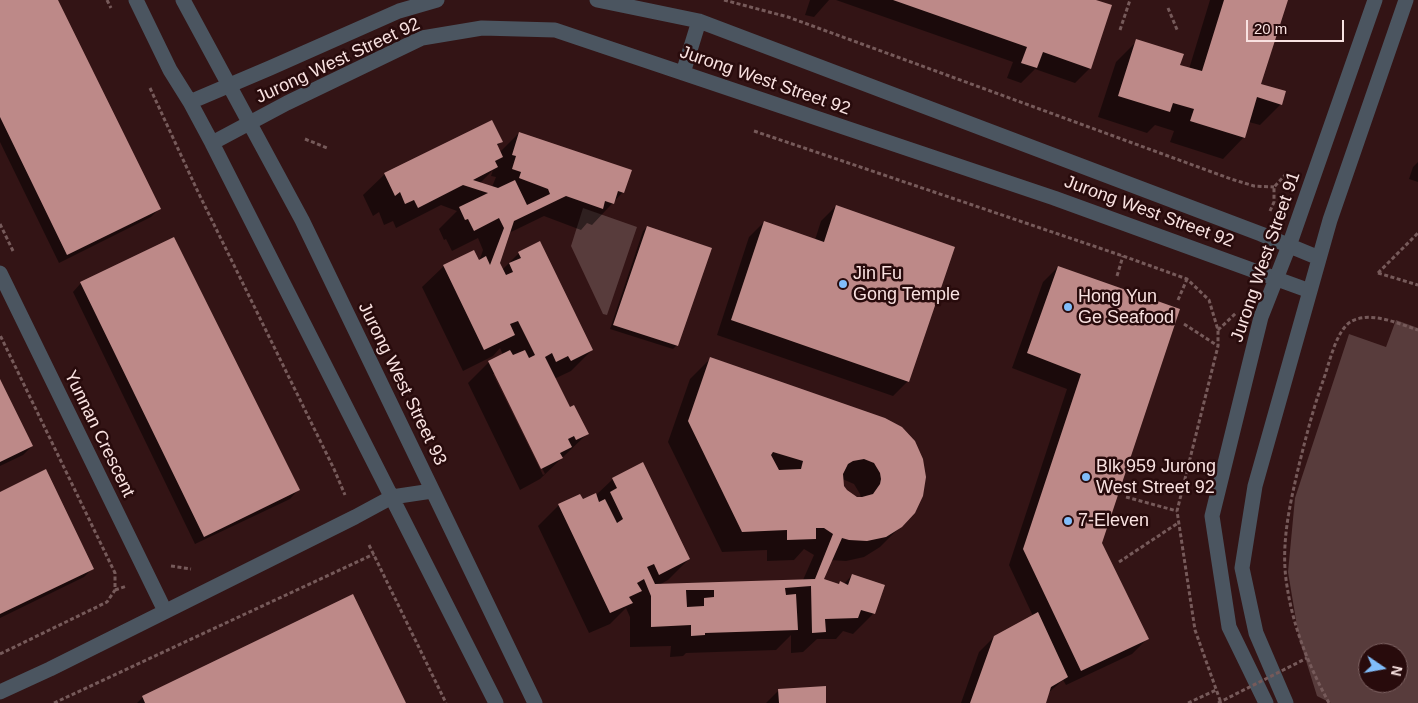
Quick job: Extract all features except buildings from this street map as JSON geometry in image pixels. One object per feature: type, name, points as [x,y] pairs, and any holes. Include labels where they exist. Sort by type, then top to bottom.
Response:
[{"type":"street","points":[[136,0],[170,70],[212,143],[496,703]]},
{"type":"street","points":[[183,0],[229,85]]},
{"type":"street","name":"Jurong West Street 92","points":[[190,102],[399,11],[437,0]]},
{"type":"street","name":"Jurong West Street 92","points":[[597,0],[699,21],[1319,258]]},
{"type":"street","name":"Jurong West Street 91","points":[[1266,703],[1230,627],[1212,516],[1261,317],[1290,246],[1375,0]]},
{"type":"street","points":[[1286,703],[1256,634],[1242,568],[1255,486],[1330,220],[1406,0]]},
{"type":"street","points":[[683,73],[699,21]]},
{"type":"street","name":"Jurong West Street 92","points":[[212,143],[287,103],[422,38],[482,28],[555,30],[1054,198],[1310,291]]},
{"type":"street","name":"Jurong West Street 93","points":[[229,85],[302,220],[535,703]]},
{"type":"street","name":"Yunnan Crescent","points":[[0,273],[165,611]]},
{"type":"street","points":[[0,692],[356,517],[392,496],[432,491]]},
{"type":"path","points":[[724,0],[788,17],[1231,179],[1254,186],[1274,186]]},
{"type":"path","points":[[1120,30],[1130,0]]},
{"type":"path","points":[[1168,8],[1178,32]]},
{"type":"path","points":[[148,83],[198,192],[346,496],[340,499]]},
{"type":"path","points":[[754,131],[1187,279],[1209,300],[1218,330],[1218,346],[1177,511],[1195,630],[1220,703],[1307,658]]},
{"type":"path","points":[[306,139],[327,148]]},
{"type":"path","points":[[0,224],[17,260]]},
{"type":"path","points":[[1418,233],[1378,273],[1418,285]]},
{"type":"path","points":[[1116,276],[1122,256]]},
{"type":"path","points":[[1178,300],[1187,279]]},
{"type":"path","points":[[1329,703],[1301,643],[1286,585],[1284,544],[1291,500],[1312,412],[1340,332],[1351,321],[1366,317],[1388,320],[1418,330]]},
{"type":"path","points":[[1184,324],[1218,346]]},
{"type":"path","points":[[0,335],[115,573],[115,590],[107,602],[0,654]]},
{"type":"path","points":[[1126,497],[1177,511]]},
{"type":"path","points":[[1120,562],[1178,523]]},
{"type":"path","points":[[369,545],[446,703]]},
{"type":"path","points":[[54,703],[374,554]]},
{"type":"path","points":[[166,562],[171,567],[189,570],[198,566]]},
{"type":"path","points":[[1188,703],[1216,690]]},
{"type":"shaded area","points":[[583,208],[637,227],[607,315],[603,314],[571,246]]},
{"type":"shaded area","points":[[1396,320],[1418,328],[1418,703],[1331,703],[1317,696],[1299,638],[1288,572],[1295,498],[1349,334],[1386,347]]},
{"type":"place","name":"Jin Fu Gong Temple","points":[[843,284]]},
{"type":"place","name":"Hong Yun Ge Seafood","points":[[1068,307]]},
{"type":"place","name":"Blk 959 Jurong West Street 92","points":[[1086,477]]},
{"type":"place","name":"7-Eleven","points":[[1068,521]]}]
